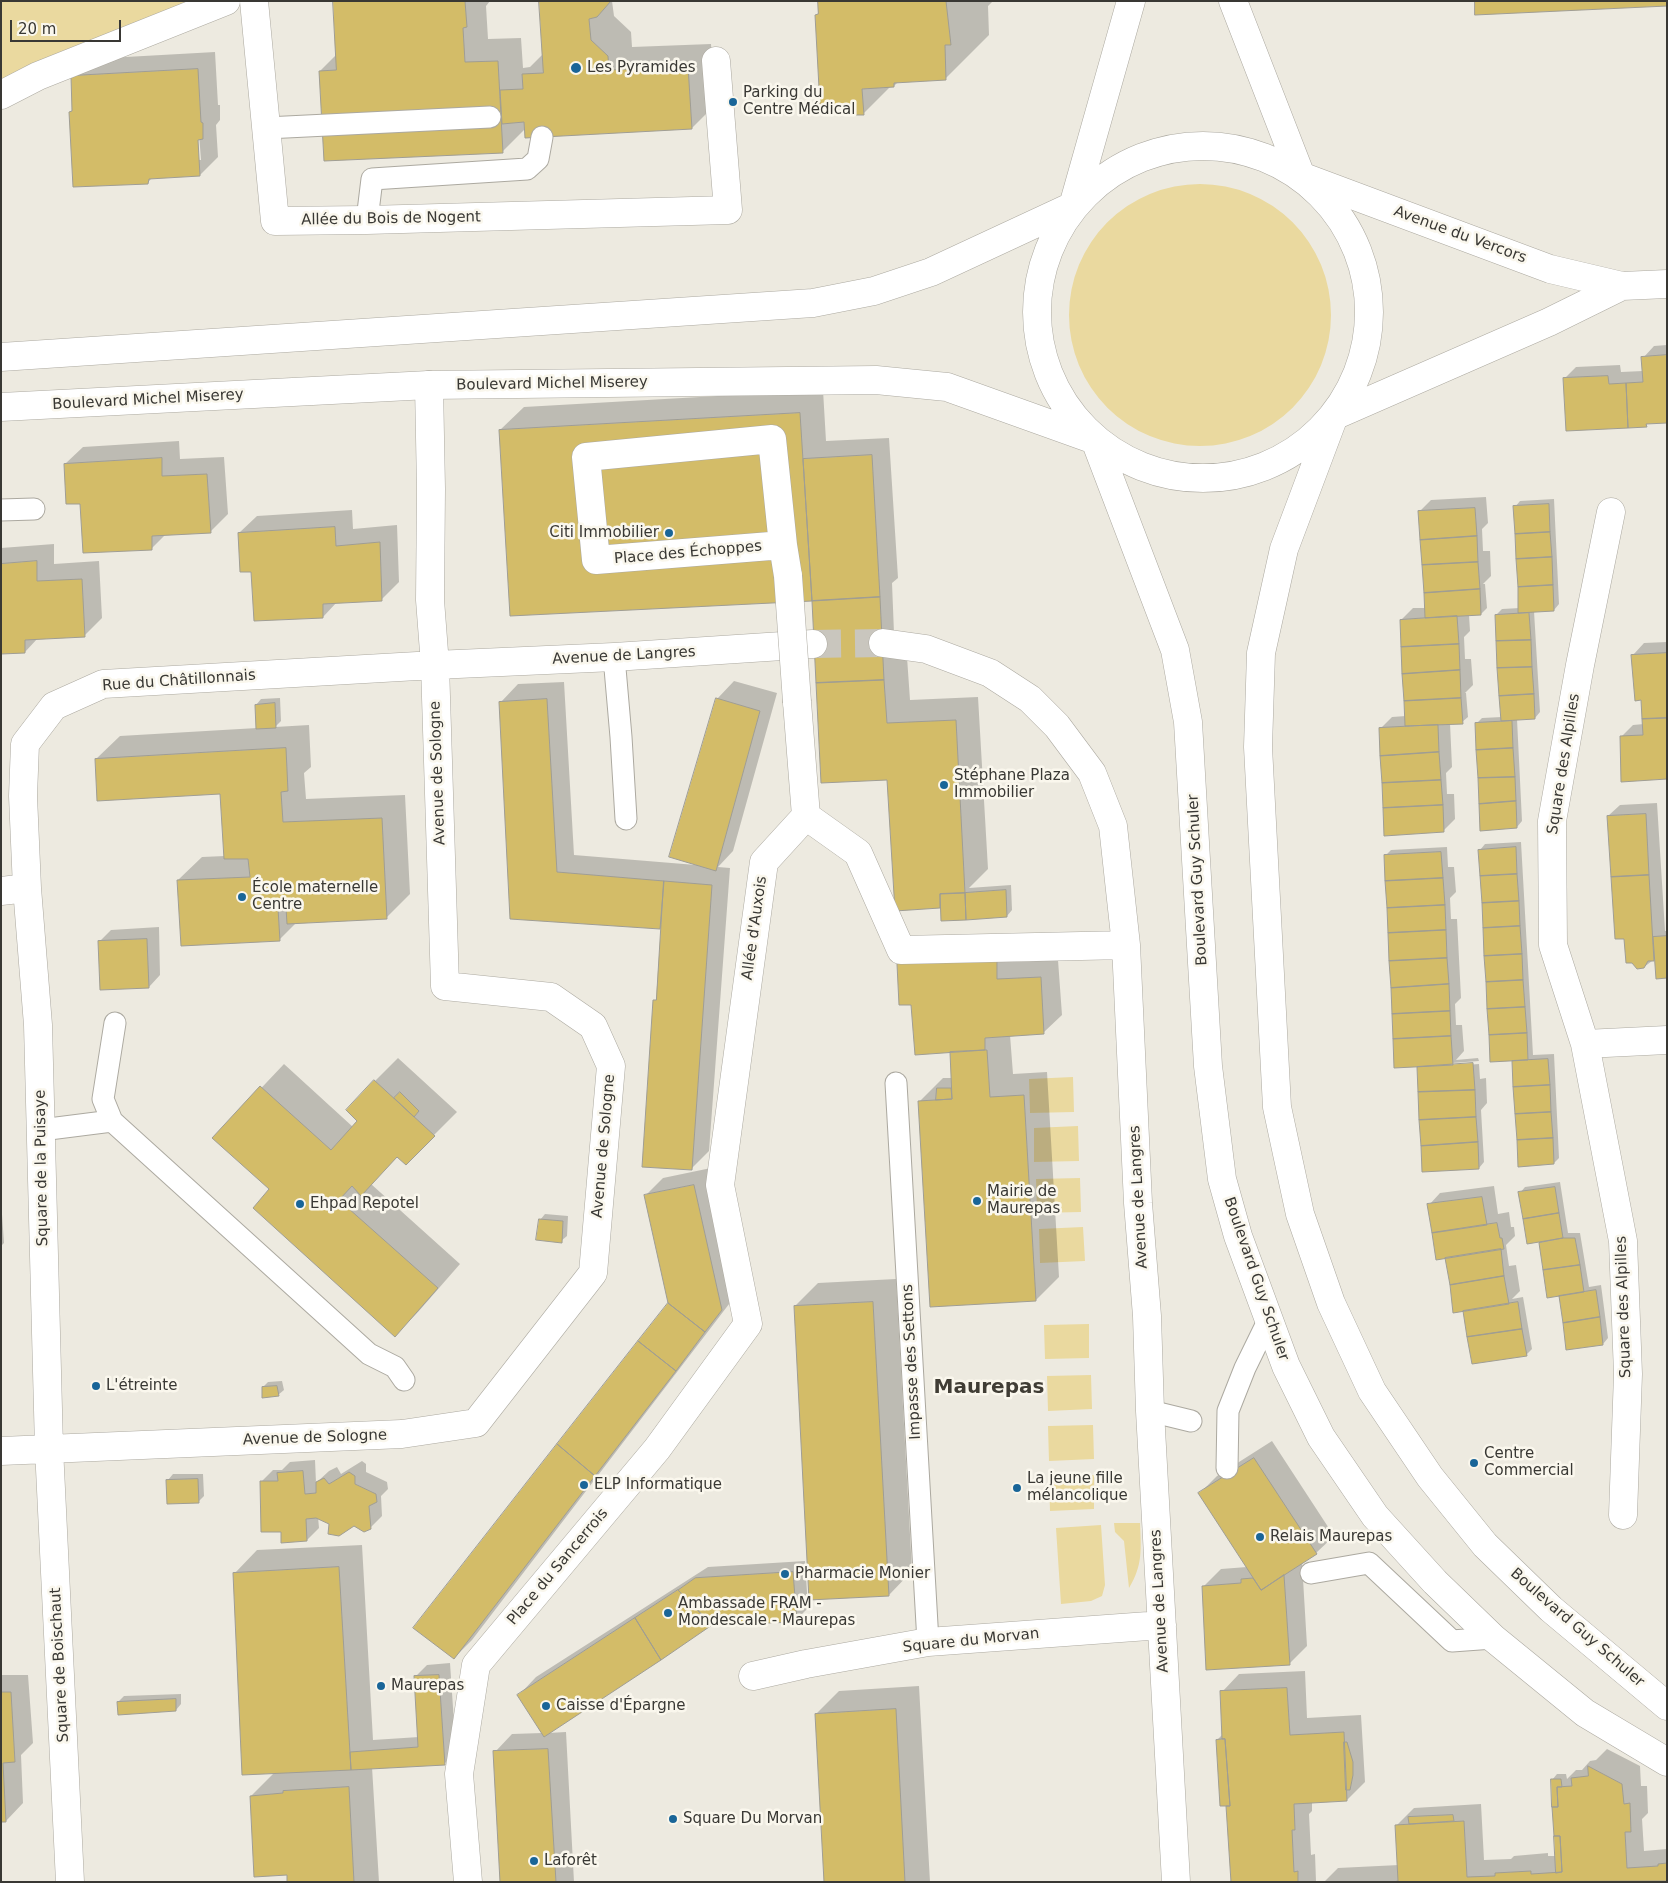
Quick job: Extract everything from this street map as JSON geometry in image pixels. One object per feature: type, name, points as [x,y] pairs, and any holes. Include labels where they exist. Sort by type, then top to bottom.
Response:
[{"type":"street","points":[[1,95],[38,76],[226,1]]},
{"type":"street","name":"Allée du Bois de Nogent","points":[[254,1],[275,221],[728,210],[716,61]]},
{"type":"street","points":[[1,357],[813,303],[874,291],[931,272],[1073,206],[1118,167],[1163,149],[1211,144],[1258,153],[1301,176],[1321,194],[1346,225],[1365,272],[1370,323],[1359,372],[1334,416],[1287,457],[1239,476],[1188,479],[1138,467],[1095,440],[1076,420],[1055,392],[1039,349],[1035,303],[1044,257],[1073,206],[1131,1]]},
{"type":"street","points":[[1233,1],[1301,176]]},
{"type":"street","name":"Avenue du Vercors","points":[[1301,176],[1550,269],[1622,286],[1667,284]]},
{"type":"street","name":"Avenue du Vercors","points":[[1334,416],[1549,322],[1622,286]]},
{"type":"street","name":"Boulevard Michel Miserey","points":[[1,407],[429,385],[876,380],[947,387],[1095,440]]},
{"type":"street","name":"Avenue de Sologne","points":[[1,1451],[402,1434],[476,1423],[593,1273],[611,1066],[593,1026],[552,997],[445,986],[435,665],[430,600],[431,489],[429,385]]},
{"type":"street","name":"Boulevard Guy Schuler","points":[[1334,416],[1284,549],[1261,653],[1258,747],[1277,1107],[1300,1214],[1331,1303],[1372,1392],[1430,1477],[1484,1545],[1551,1609],[1667,1706]]},
{"type":"street","name":"Place des Échoppes","points":[[780,438],[783,545],[596,560],[586,457],[780,438]]},
{"type":"street","name":"Boulevard Guy Schuler","points":[[1095,440],[1175,650],[1188,722],[1208,1066],[1222,1179],[1238,1236],[1286,1366],[1321,1437],[1375,1516],[1435,1582],[1493,1638],[1585,1713],[1667,1762]]},
{"type":"street","name":"Square des Alpilles","points":[[1611,512],[1580,665],[1552,821],[1553,945],[1585,1044],[1623,1241],[1628,1374],[1623,1515]]},
{"type":"street","points":[[783,545],[788,576],[806,816],[858,853],[901,950],[1126,945]]},
{"type":"street","name":"Avenue de Langres","points":[[883,643],[926,648],[990,672],[1030,700],[1057,726],[1092,773],[1113,826],[1126,945],[1138,1203],[1146,1316],[1176,1882]]},
{"type":"street","name":"Avenue de Langres","points":[[435,665],[614,657],[813,644]]},
{"type":"street","name":"Rue du Châtillonnais","points":[[14,890],[23,796],[25,744],[54,706],[103,684],[435,665]]},
{"type":"street","name":"Allée d'Auxois","points":[[748,1324],[720,1185],[764,862],[806,816]]},
{"type":"street","name":"Square de la Puisaye","points":[[14,890],[38,1017],[49,1448]]},
{"type":"street","points":[[1585,1044],[1667,1040]]},
{"type":"street","name":"Place du Sancerrois","points":[[468,1882],[459,1774],[476,1664],[657,1449],[748,1324]]},
{"type":"street","name":"Square de Boischaut","points":[[49,1448],[70,1882]]},
{"type":"street","name":"Square du Morvan","points":[[753,1676],[806,1664],[928,1642],[1162,1625]]},
{"type":"lane","points":[[266,128],[490,117]]},
{"type":"lane","points":[[367,220],[372,179],[527,169],[538,159],[542,137]]},
{"type":"lane","points":[[1,510],[34,509]]},
{"type":"lane","points":[[614,657],[622,737],[626,819]]},
{"type":"lane","points":[[115,1023],[103,1099],[112,1121],[369,1354],[395,1367],[404,1380]]},
{"type":"lane","name":"Impasse des Settons","points":[[896,1082],[928,1642]]},
{"type":"lane","points":[[41,1130],[112,1121]]},
{"type":"lane","points":[[1227,1468],[1228,1411],[1245,1368],[1268,1321]]},
{"type":"lane","points":[[1150,1410],[1190,1421]]},
{"type":"lane","points":[[1311,1573],[1369,1563],[1452,1641],[1493,1638]]},
{"type":"shaded area","points":[[1,1],[222,1],[1,83]]},
{"type":"shaded area","points":[[1200,184],[1225,187],[1250,194],[1273,206],[1301,232],[1309,242],[1321,265],[1328,290],[1331,315],[1328,340],[1321,365],[1309,388],[1283,416],[1273,424],[1250,436],[1225,443],[1200,446],[1175,443],[1150,436],[1127,424],[1099,398],[1091,388],[1079,365],[1072,340],[1069,315],[1072,290],[1079,265],[1091,242],[1117,214],[1127,206],[1150,194],[1175,187]]},
{"type":"shaded area","points":[[1073,1077],[1074,1112],[1030,1113],[1029,1079]]},
{"type":"shaded area","points":[[1078,1126],[1079,1161],[1034,1162],[1034,1128]]},
{"type":"shaded area","points":[[1080,1178],[1081,1212],[1037,1213],[1036,1179]]},
{"type":"shaded area","points":[[1083,1227],[1085,1261],[1040,1263],[1039,1229]]},
{"type":"shaded area","points":[[1089,1324],[1089,1358],[1045,1359],[1044,1325]]},
{"type":"shaded area","points":[[1091,1375],[1092,1409],[1048,1411],[1047,1376]]},
{"type":"shaded area","points":[[1093,1425],[1094,1459],[1049,1461],[1048,1426]]},
{"type":"shaded area","points":[[1094,1475],[1094,1509],[1050,1511],[1049,1477]]},
{"type":"shaded area","points":[[1114,1523],[1140,1523],[1141,1549],[1139,1564],[1134,1580],[1129,1588],[1124,1541],[1115,1532]]},
{"type":"shaded area","points":[[1101,1525],[1105,1585],[1102,1596],[1091,1601],[1061,1604],[1056,1528]]},
{"type":"building","points":[[333,1],[465,1],[467,27],[463,28],[465,62],[498,61],[503,153],[324,161],[319,71],[336,70]]},
{"type":"building","name":"Les Pyramides","points":[[539,1],[611,1],[597,17],[589,19],[591,40],[608,56],[609,70],[688,66],[692,129],[525,138],[524,122],[502,124],[500,90],[523,89],[522,74],[543,73]]},
{"type":"building","points":[[818,1],[946,1],[951,45],[945,45],[946,80],[894,83],[894,87],[862,89],[864,115],[855,115],[854,105],[820,106],[815,15],[818,14]]},
{"type":"building","points":[[1475,1],[1667,1],[1667,6],[1475,15]]},
{"type":"building","points":[[198,69],[201,122],[203,123],[203,139],[198,140],[200,176],[149,179],[148,184],[73,187],[69,112],[72,111],[71,76]]},
{"type":"building","points":[[1667,355],[1667,423],[1646,424],[1647,427],[1628,428],[1626,383],[1643,382],[1641,357]]},
{"type":"building","points":[[1608,376],[1609,384],[1626,383],[1628,428],[1566,431],[1563,378]]},
{"type":"building","points":[[800,413],[812,601],[510,616],[499,430]]},
{"type":"building","points":[[872,455],[880,597],[812,601],[803,459]]},
{"type":"building","points":[[162,458],[162,476],[207,474],[211,533],[152,536],[152,550],[83,553],[80,504],[66,504],[64,464]]},
{"type":"building","points":[[1549,504],[1550,532],[1515,534],[1513,506]]},
{"type":"building","points":[[1475,508],[1477,536],[1420,540],[1418,511]]},
{"type":"building","points":[[335,527],[336,546],[380,542],[382,601],[323,604],[323,618],[254,621],[251,572],[240,572],[238,533]]},
{"type":"building","points":[[1550,532],[1552,557],[1516,559],[1515,534]]},
{"type":"building","points":[[1477,536],[1478,562],[1422,565],[1420,540]]},
{"type":"building","points":[[1552,557],[1553,585],[1518,587],[1516,559]]},
{"type":"building","points":[[37,561],[37,581],[82,579],[85,637],[25,640],[25,653],[1,654],[1,564]]},
{"type":"building","points":[[1478,562],[1480,589],[1424,593],[1422,565]]},
{"type":"building","points":[[1553,585],[1554,611],[1518,613],[1518,587]]},
{"type":"building","points":[[1480,589],[1481,615],[1425,618],[1424,593]]},
{"type":"building","points":[[880,597],[884,680],[816,683],[812,601]]},
{"type":"building","points":[[1529,613],[1531,640],[1496,641],[1495,615]]},
{"type":"building","points":[[1457,616],[1459,644],[1401,647],[1400,620]]},
{"type":"building","points":[[1531,640],[1532,667],[1497,668],[1496,641]]},
{"type":"building","points":[[1459,644],[1460,670],[1402,674],[1401,647]]},
{"type":"building","points":[[1667,653],[1667,718],[1642,719],[1641,700],[1635,701],[1631,655]]},
{"type":"building","points":[[1532,667],[1534,694],[1499,696],[1497,668]]},
{"type":"building","points":[[1460,670],[1461,698],[1404,701],[1402,674]]},
{"type":"building","points":[[884,680],[887,723],[956,720],[965,893],[940,894],[940,908],[895,911],[887,780],[821,783],[816,683]]},
{"type":"building","points":[[1534,694],[1535,719],[1501,721],[1499,696]]},
{"type":"building","points":[[716,698],[760,711],[716,871],[669,857]]},
{"type":"building","points":[[1461,698],[1463,724],[1405,726],[1404,701]]},
{"type":"building","points":[[547,699],[557,872],[664,881],[660,929],[510,919],[499,702]]},
{"type":"building","points":[[275,703],[276,728],[256,729],[255,705]]},
{"type":"building","points":[[1667,718],[1667,779],[1621,782],[1620,736],[1643,735],[1642,719]]},
{"type":"building","points":[[1512,721],[1513,748],[1476,750],[1475,723]]},
{"type":"building","points":[[1438,725],[1439,752],[1380,756],[1379,728]]},
{"type":"building","points":[[286,748],[288,791],[281,792],[283,822],[382,818],[387,919],[287,924],[286,908],[278,908],[280,941],[181,946],[177,880],[250,877],[248,859],[224,859],[220,794],[97,801],[95,759]]},
{"type":"building","points":[[1513,748],[1515,777],[1478,778],[1476,750]]},
{"type":"building","points":[[1439,752],[1441,780],[1382,783],[1380,756]]},
{"type":"building","points":[[1515,777],[1516,801],[1479,804],[1478,778]]},
{"type":"building","points":[[1441,780],[1443,805],[1383,808],[1382,783]]},
{"type":"building","points":[[1516,801],[1517,828],[1480,831],[1479,804]]},
{"type":"building","points":[[1443,805],[1444,832],[1384,836],[1383,808]]},
{"type":"building","points":[[1646,814],[1649,875],[1611,877],[1607,816]]},
{"type":"building","points":[[1516,847],[1517,874],[1480,876],[1478,850]]},
{"type":"building","points":[[1441,852],[1443,878],[1385,881],[1384,855]]},
{"type":"building","points":[[1517,874],[1519,901],[1482,903],[1480,876]]},
{"type":"building","points":[[1649,875],[1654,961],[1648,961],[1644,968],[1637,969],[1632,963],[1626,963],[1624,939],[1615,939],[1611,877]]},
{"type":"building","points":[[1443,878],[1445,905],[1387,908],[1385,881]]},
{"type":"building","points":[[664,881],[712,885],[692,1170],[642,1167],[653,1000],[656,1000]]},
{"type":"building","points":[[1006,890],[1007,917],[966,920],[965,893]]},
{"type":"building","points":[[965,893],[966,920],[941,921],[940,894]]},
{"type":"building","points":[[1519,901],[1520,926],[1483,928],[1482,903]]},
{"type":"building","points":[[1445,905],[1446,930],[1388,933],[1387,908]]},
{"type":"building","points":[[1520,926],[1522,954],[1484,956],[1483,928]]},
{"type":"building","points":[[1446,930],[1447,958],[1389,961],[1388,933]]},
{"type":"building","points":[[1667,936],[1667,978],[1656,979],[1653,937]]},
{"type":"building","points":[[147,939],[149,988],[100,990],[98,941]]},
{"type":"building","points":[[1522,954],[1523,980],[1486,982],[1484,956]]},
{"type":"building","points":[[1447,958],[1449,984],[1391,988],[1389,961]]},
{"type":"building","points":[[997,959],[997,979],[1041,977],[1044,1034],[985,1038],[985,1050],[915,1055],[911,1005],[899,1005],[897,964]]},
{"type":"building","points":[[1523,980],[1525,1007],[1487,1009],[1486,982]]},
{"type":"building","points":[[1449,984],[1450,1011],[1392,1014],[1391,988]]},
{"type":"building","points":[[1525,1007],[1527,1033],[1489,1035],[1487,1009]]},
{"type":"building","points":[[1450,1011],[1451,1036],[1393,1039],[1392,1014]]},
{"type":"building","points":[[1527,1033],[1528,1060],[1490,1062],[1489,1035]]},
{"type":"building","points":[[1451,1036],[1453,1065],[1394,1068],[1393,1039]]},
{"type":"building","name":"Mairie de Maurepas","points":[[987,1050],[990,1097],[1024,1095],[1036,1301],[930,1307],[918,1101],[952,1099],[950,1052]]},
{"type":"building","points":[[1548,1059],[1550,1085],[1513,1087],[1512,1061]]},
{"type":"building","points":[[1473,1063],[1475,1090],[1418,1092],[1417,1067]]},
{"type":"building","name":"Ehpad Repotel","points":[[374,1080],[435,1136],[406,1165],[397,1157],[361,1196],[352,1186],[339,1200],[438,1288],[395,1337],[253,1208],[269,1189],[212,1138],[260,1086],[331,1150],[357,1121],[346,1110]]},
{"type":"building","points":[[1550,1085],[1551,1112],[1515,1114],[1513,1087]]},
{"type":"building","points":[[937,1088],[951,1088],[952,1099],[936,1100]]},
{"type":"building","points":[[1475,1090],[1476,1117],[1419,1120],[1418,1092]]},
{"type":"building","points":[[400,1092],[419,1111],[414,1117],[394,1098]]},
{"type":"building","points":[[1551,1112],[1553,1138],[1517,1140],[1515,1114]]},
{"type":"building","points":[[1476,1117],[1478,1142],[1421,1146],[1419,1120]]},
{"type":"building","points":[[1553,1138],[1554,1164],[1518,1167],[1517,1140]]},
{"type":"building","points":[[1478,1142],[1479,1169],[1422,1172],[1421,1146]]},
{"type":"building","points":[[694,1185],[722,1310],[705,1332],[668,1303],[644,1195]]},
{"type":"building","points":[[1555,1187],[1559,1213],[1523,1219],[1518,1192]]},
{"type":"building","points":[[1482,1197],[1487,1225],[1432,1233],[1427,1204]]},
{"type":"building","points":[[1559,1213],[1563,1238],[1527,1244],[1523,1219]]},
{"type":"building","points":[[539,1219],[563,1221],[562,1243],[536,1240]]},
{"type":"building","points":[[1497,1223],[1504,1249],[1436,1260],[1432,1233]]},
{"type":"building","points":[[1563,1238],[1575,1238],[1580,1265],[1543,1270],[1539,1243]]},
{"type":"building","points":[[1501,1249],[1504,1276],[1450,1285],[1445,1258]]},
{"type":"building","points":[[1580,1265],[1584,1292],[1547,1298],[1543,1270]]},
{"type":"building","points":[[1504,1276],[1509,1304],[1453,1313],[1450,1285]]},
{"type":"building","points":[[1596,1290],[1600,1317],[1563,1323],[1559,1296]]},
{"type":"building","points":[[873,1302],[889,1596],[809,1600],[794,1306]]},
{"type":"building","points":[[1518,1302],[1522,1329],[1467,1337],[1463,1311]]},
{"type":"building","points":[[668,1303],[705,1332],[676,1371],[638,1341]]},
{"type":"building","points":[[1600,1317],[1603,1345],[1566,1350],[1563,1323]]},
{"type":"building","points":[[1522,1329],[1527,1356],[1472,1364],[1467,1337]]},
{"type":"building","points":[[638,1341],[676,1371],[595,1476],[557,1444]]},
{"type":"building","points":[[277,1386],[279,1396],[262,1398],[262,1387]]},
{"type":"building","points":[[557,1444],[595,1476],[454,1659],[413,1628]]},
{"type":"building","points":[[1254,1458],[1317,1554],[1261,1590],[1198,1493]]},
{"type":"building","points":[[303,1471],[305,1494],[316,1493],[316,1482],[324,1478],[329,1484],[349,1472],[355,1476],[355,1484],[376,1494],[377,1502],[369,1506],[371,1529],[364,1532],[354,1526],[339,1536],[328,1534],[329,1524],[316,1518],[306,1519],[307,1541],[281,1543],[281,1532],[261,1532],[260,1481],[278,1481],[277,1473]]},
{"type":"building","points":[[198,1479],[199,1503],[167,1504],[166,1480]]},
{"type":"building","points":[[339,1567],[351,1770],[242,1775],[233,1573]]},
{"type":"building","points":[[793,1572],[797,1622],[712,1625],[678,1590],[695,1578]]},
{"type":"building","points":[[1284,1575],[1290,1665],[1206,1670],[1202,1586],[1241,1583],[1241,1579],[1253,1578],[1261,1590]]},
{"type":"building","points":[[678,1590],[712,1625],[661,1660],[635,1618]]},
{"type":"building","points":[[635,1618],[661,1660],[544,1737],[517,1695]]},
{"type":"building","points":[[439,1675],[445,1765],[351,1770],[350,1752],[418,1747],[414,1676]]},
{"type":"building","points":[[1287,1688],[1290,1735],[1344,1732],[1347,1801],[1294,1804],[1295,1830],[1292,1830],[1294,1872],[1298,1871],[1298,1882],[1231,1882],[1226,1806],[1230,1806],[1225,1739],[1222,1739],[1220,1691]]},
{"type":"building","points":[[1,1692],[11,1692],[15,1762],[3,1763],[6,1822],[1,1822]]},
{"type":"building","points":[[176,1699],[176,1711],[118,1715],[117,1702]]},
{"type":"building","points":[[896,1709],[905,1882],[824,1882],[815,1714]]},
{"type":"building","points":[[1225,1739],[1230,1806],[1220,1806],[1216,1740]]},
{"type":"building","points":[[1344,1742],[1347,1742],[1353,1762],[1350,1790],[1346,1790]]},
{"type":"building","points":[[548,1749],[556,1882],[500,1882],[493,1751]]},
{"type":"building","points":[[1588,1766],[1622,1784],[1624,1804],[1630,1803],[1631,1832],[1625,1832],[1627,1868],[1658,1866],[1658,1864],[1667,1863],[1667,1881],[1393,1882],[1398,1881],[1395,1825],[1464,1821],[1467,1877],[1495,1876],[1495,1873],[1531,1871],[1531,1874],[1562,1872],[1560,1836],[1554,1836],[1552,1807],[1558,1807],[1557,1787],[1572,1786],[1571,1778],[1588,1776]]},
{"type":"building","points":[[1551,1779],[1561,1779],[1562,1787],[1557,1787],[1558,1807],[1552,1807]]},
{"type":"building","points":[[349,1787],[354,1882],[287,1882],[287,1875],[254,1877],[250,1796],[283,1793],[283,1791]]},
{"type":"building","points":[[1453,1815],[1454,1821],[1409,1824],[1408,1817]]},
{"type":"building","points":[[1554,1836],[1560,1836],[1562,1872],[1556,1873]]},
{"type":"tunnel","points":[[813,644],[883,643]]},
{"type":"place","name":"Les Pyramides","points":[[576,68]]},
{"type":"place","name":"Parking du Centre Médical","points":[[733,102]]},
{"type":"place","name":"Citi Immobilier","points":[[669,533]]},
{"type":"place","name":"Stéphane Plaza Immobilier","points":[[944,785]]},
{"type":"place","name":"École maternelle Centre","points":[[242,897]]},
{"type":"place","name":"Mairie de Maurepas","points":[[977,1201]]},
{"type":"place","name":"Ehpad Repotel","points":[[300,1204]]},
{"type":"place","name":"L'étreinte","points":[[96,1386]]},
{"type":"place","name":"Centre Commercial","points":[[1474,1463]]},
{"type":"place","name":"ELP Informatique","points":[[584,1485]]},
{"type":"place","name":"La jeune fille mélancolique","points":[[1017,1488]]},
{"type":"place","name":"Relais Maurepas","points":[[1260,1537]]},
{"type":"place","name":"Pharmacie Monier","points":[[785,1574]]},
{"type":"place","name":"Ambassade FRAM - Mondescale - Maurepas","points":[[668,1613]]},
{"type":"place","name":"Maurepas","points":[[381,1686]]},
{"type":"place","name":"Caisse d'Épargne","points":[[546,1706]]},
{"type":"place","name":"Square Du Morvan","points":[[673,1819]]},
{"type":"place","name":"Laforêt","points":[[534,1861]]},
{"type":"district","name":"Maurepas","points":[[989,1388]]}]
